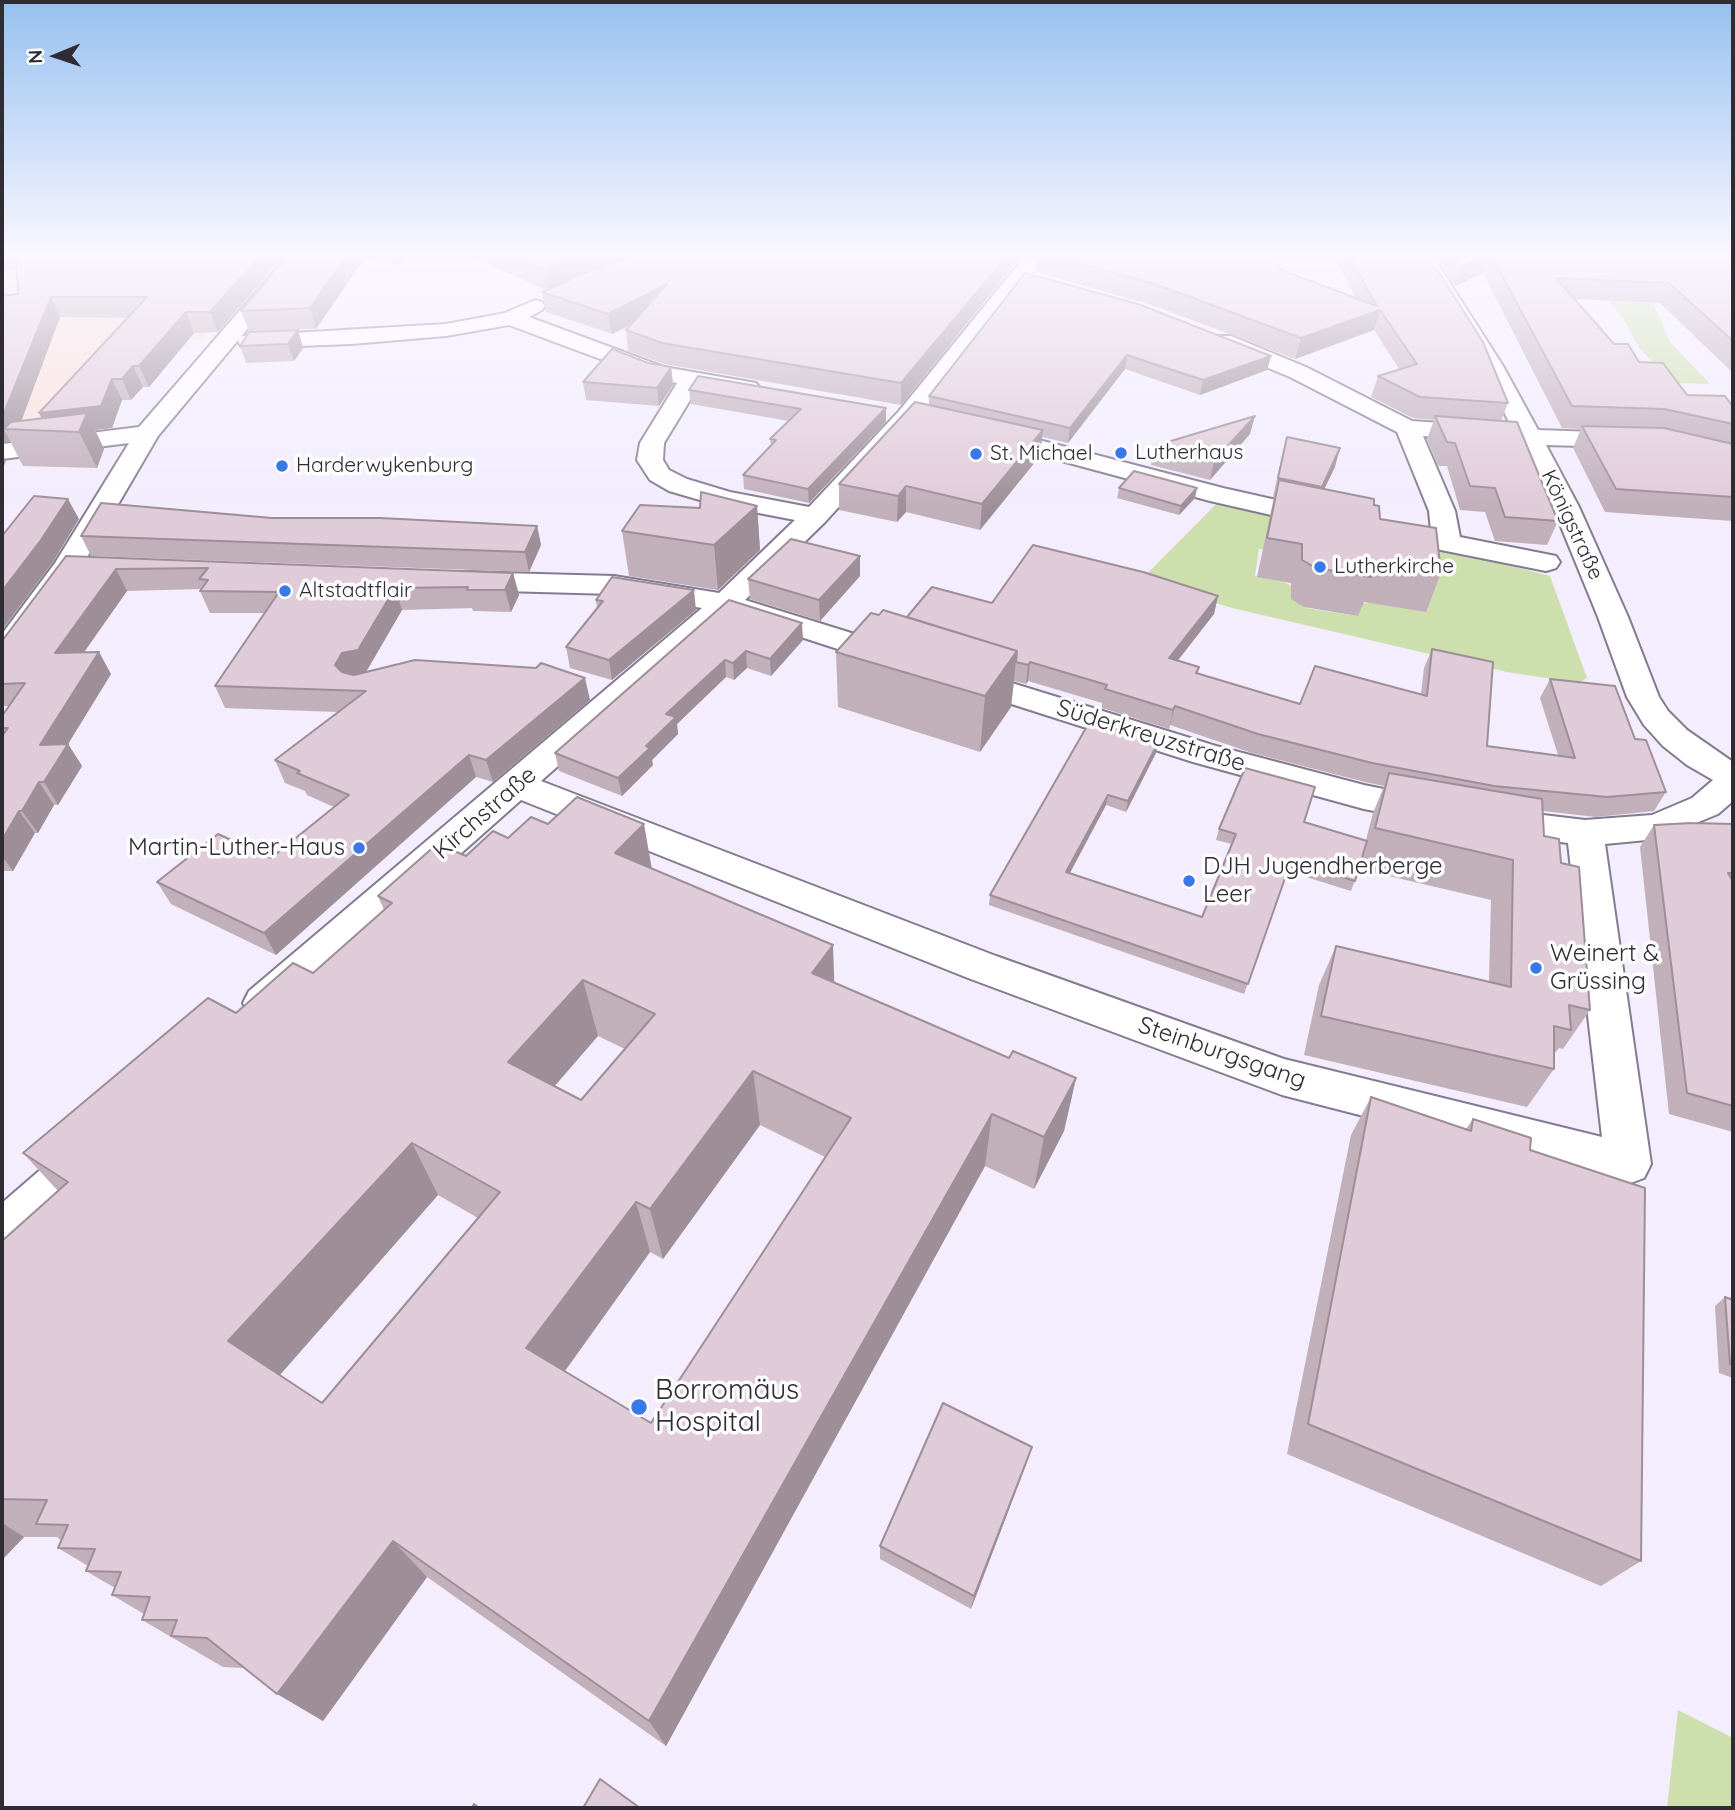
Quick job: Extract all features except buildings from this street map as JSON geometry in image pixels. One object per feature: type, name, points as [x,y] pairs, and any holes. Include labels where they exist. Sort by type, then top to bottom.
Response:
[{"type":"street","points":[[2,655],[81,567],[147,433],[223,341],[262,339]]},
{"type":"street","points":[[569,339],[659,373],[768,391]]},
{"type":"street","name":"Kirchstraße","points":[[239,1024],[725,603],[815,516],[908,416],[970,339]]},
{"type":"street","points":[[1218,339],[1298,372],[1407,428],[1531,437],[1653,441],[1733,459]]},
{"type":"street","name":"Königstraße","points":[[1476,339],[1531,437],[1577,529],[1643,697],[1656,718],[1675,738],[1733,780]]},
{"type":"street","points":[[692,377],[652,443],[650,460],[659,475],[678,485],[726,499],[815,516]]},
{"type":"street","points":[[876,412],[934,422]]},
{"type":"street","points":[[961,428],[1053,449],[1268,507],[1546,562]]},
{"type":"street","points":[[1407,428],[1442,512],[1447,542]]},
{"type":"street","points":[[2,451],[147,433]]},
{"type":"street","name":"Süderkreuzstraße","points":[[437,581],[614,585],[725,603],[1205,754],[1364,797],[1483,820],[1585,832],[1657,827],[1705,806],[1733,780]]},
{"type":"street","points":[[582,684],[619,696]]},
{"type":"street","name":"Steinburgsgang","points":[[517,785],[982,967],[1282,1077],[1628,1164],[1585,832]]},
{"type":"street","points":[[2,1233],[125,1124]]},
{"type":"shaded area","points":[[2,339],[202,339],[107,341],[46,442],[2,447]]},
{"type":"green space","points":[[1635,339],[1669,339],[1710,384],[1673,383],[1639,348]]},
{"type":"green space","points":[[1219,501],[1401,537],[1550,576],[1587,678],[1578,683],[1507,672],[1232,608],[1141,580]],"holes":[[[1259,549],[1389,598],[1359,605],[1358,616],[1306,608],[1303,592],[1284,582],[1255,576]]]},
{"type":"green space","points":[[1678,1710],[1733,1738],[1733,1808],[1667,1808]]},
{"type":"place","name":"Lutherhaus","points":[[1121,453]]},
{"type":"place","name":"St. Michael","points":[[976,454]]},
{"type":"place","name":"Harderwykenburg","points":[[282,466]]},
{"type":"place","name":"Lutherkirche","points":[[1320,567]]},
{"type":"place","name":"Altstadtflair","points":[[285,591]]},
{"type":"place","name":"Martin-Luther-Haus","points":[[359,848]]},
{"type":"place","name":"DJH Jugendherberge Leer","points":[[1189,881]]},
{"type":"place","name":"Weinert & Grüssing","points":[[1536,968]]},
{"type":"place","name":"Borromäus Hospital","points":[[639,1407]]}]
